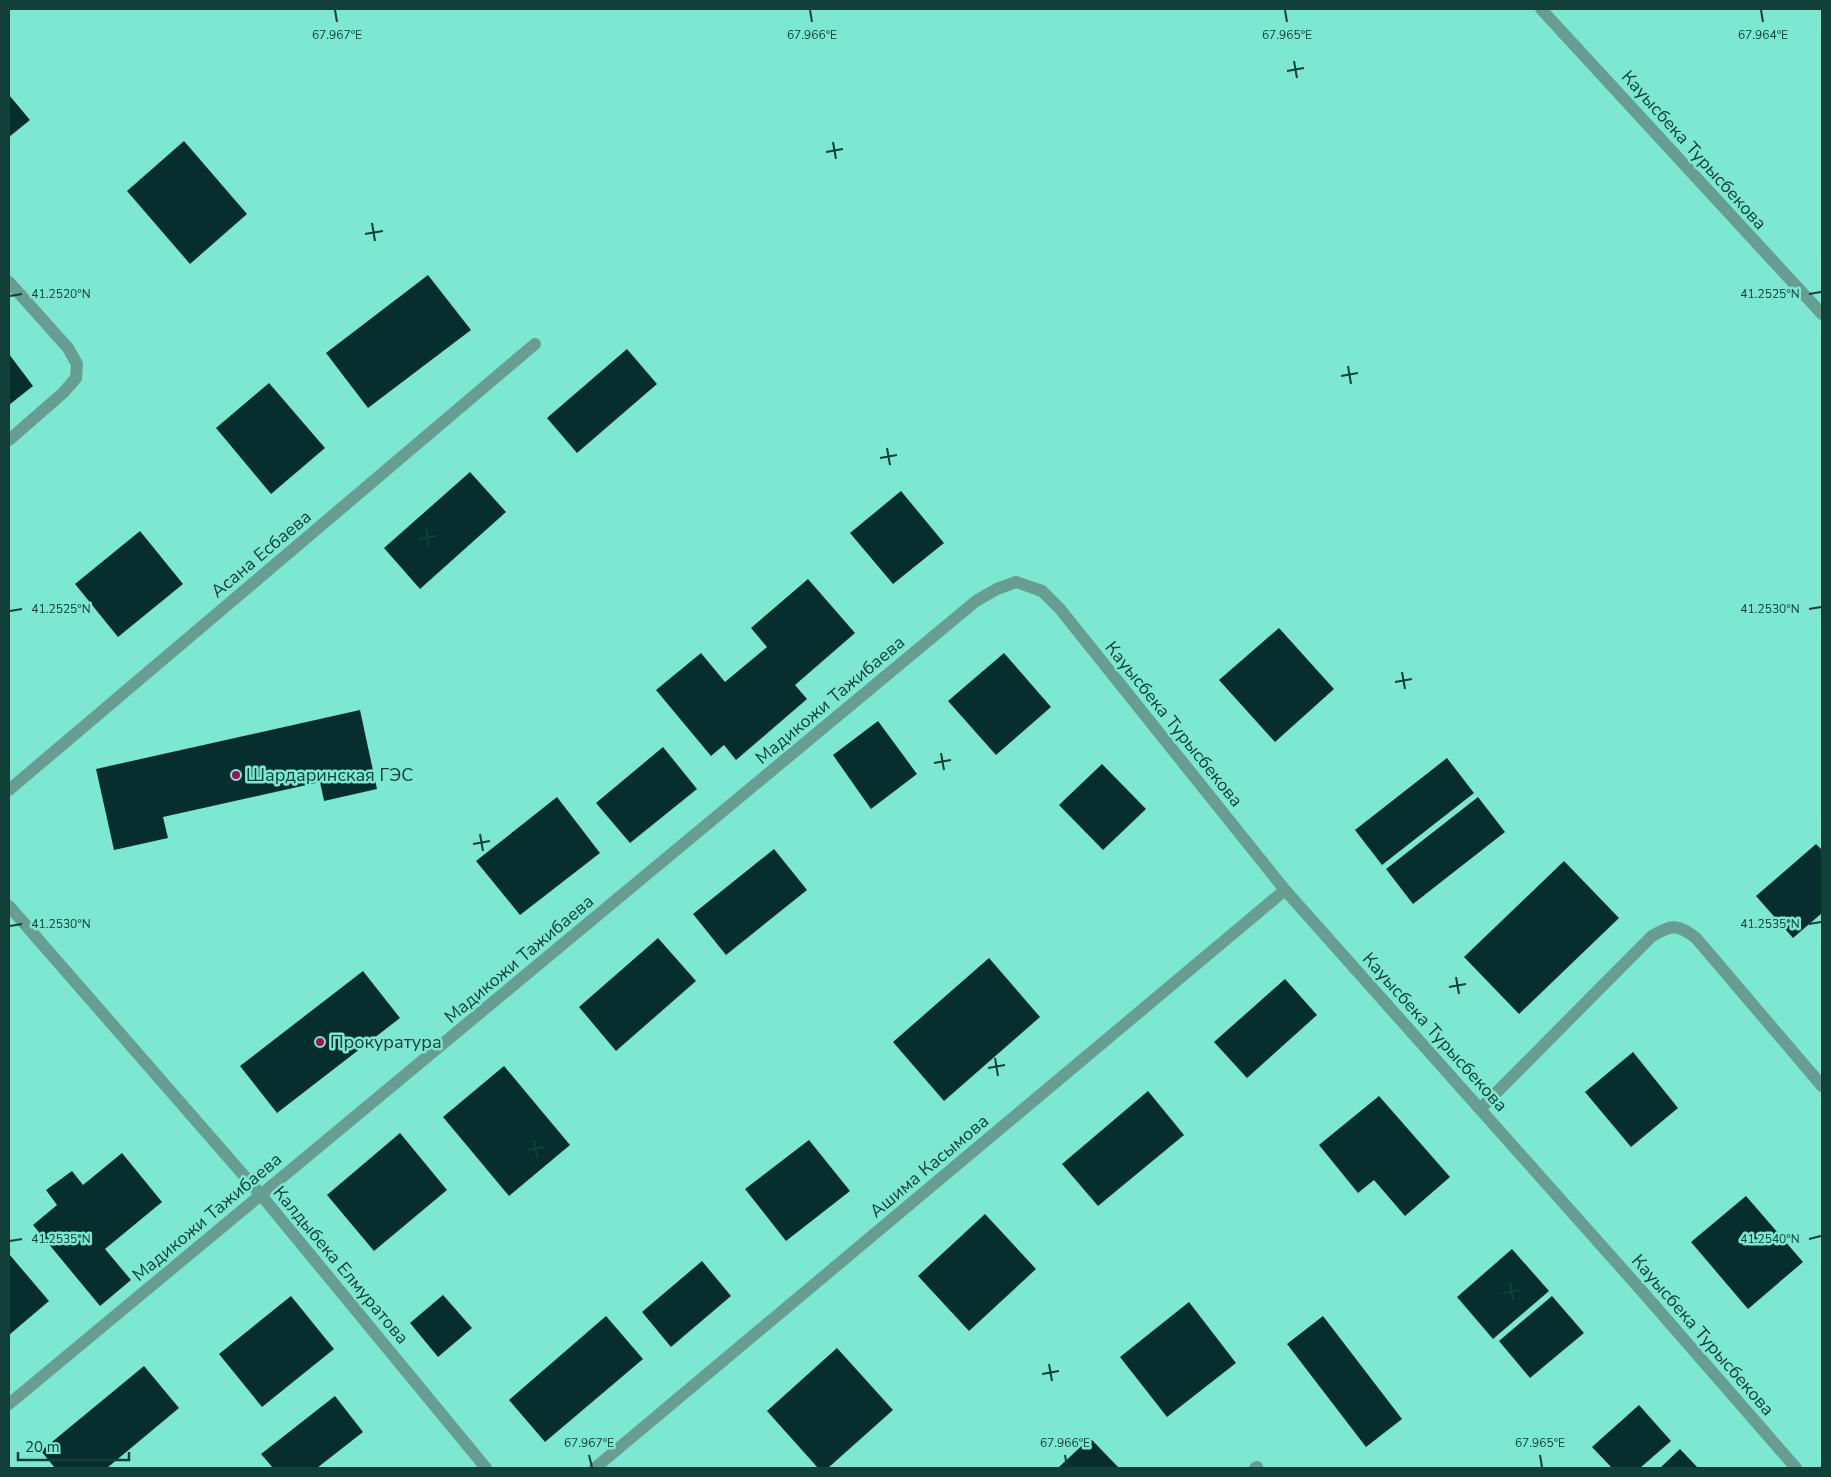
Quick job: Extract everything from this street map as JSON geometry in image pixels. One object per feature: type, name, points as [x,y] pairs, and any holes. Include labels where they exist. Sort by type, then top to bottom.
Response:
[{"type":"street","name":"Кауысбека Турысбекова","points":[[1541,9],[1822,314]]},
{"type":"street","points":[[9,282],[68,348],[77,364],[76,378],[63,393],[9,440]]},
{"type":"street","name":"Асана Есбаева","points":[[9,790],[535,344]]},
{"type":"street","name":"Мадикожи Тажибаева","points":[[9,1404],[976,601],[997,589],[1016,582],[1042,591],[1060,609]]},
{"type":"street","name":"Кауысбека Турысбекова","points":[[1060,609],[1285,890],[1634,1282],[1796,1468]]},
{"type":"street","name":"Ашима Касымова","points":[[595,1468],[1285,890]]},
{"type":"street","name":"Калдыбека Елмуратова","points":[[9,906],[261,1195],[486,1468]]},
{"type":"street","points":[[1480,1109],[1652,936],[1667,927],[1682,928],[1696,938],[1822,1086]]},
{"type":"building","points":[[9,95],[30,120],[9,137]]},
{"type":"building","points":[[184,141],[247,214],[190,264],[127,191]]},
{"type":"building","points":[[428,275],[471,330],[368,408],[326,353]]},
{"type":"building","points":[[627,349],[657,384],[577,453],[547,418]]},
{"type":"building","points":[[9,354],[33,386],[9,405]]},
{"type":"building","points":[[269,383],[325,448],[271,494],[216,428]]},
{"type":"building","points":[[470,472],[506,512],[420,589],[384,548]]},
{"type":"building","points":[[901,491],[944,543],[893,584],[850,533]]},
{"type":"building","points":[[140,531],[183,584],[118,637],[75,584]]},
{"type":"building","points":[[808,579],[855,633],[795,685],[807,699],[736,760],[724,745],[711,756],[656,690],[701,653],[725,682],[767,647],[751,628]]},
{"type":"building","points":[[1279,628],[1334,689],[1275,742],[1219,680]]},
{"type":"building","points":[[1004,653],[1051,707],[996,755],[948,701]]},
{"type":"building","name":"Шардаринская ГЭС","points":[[360,710],[377,789],[324,801],[320,782],[163,817],[168,838],[114,850],[96,769]]},
{"type":"building","points":[[878,721],[917,774],[871,809],[833,755]]},
{"type":"building","points":[[663,747],[697,789],[630,843],[596,803]]},
{"type":"building","points":[[1447,758],[1474,793],[1382,865],[1355,830]]},
{"type":"building","points":[[1102,764],[1146,809],[1103,850],[1059,805]]},
{"type":"building","points":[[557,797],[600,853],[520,915],[476,861]]},
{"type":"building","points":[[1478,797],[1505,832],[1413,904],[1386,869]]},
{"type":"building","points":[[1816,844],[1822,850],[1822,913],[1793,938],[1756,896]]},
{"type":"building","points":[[774,849],[807,890],[726,955],[693,914]]},
{"type":"building","points":[[1564,861],[1619,918],[1519,1014],[1464,957]]},
{"type":"building","points":[[658,938],[696,981],[616,1051],[579,1007]]},
{"type":"building","points":[[989,958],[1040,1017],[944,1101],[893,1042]]},
{"type":"building","name":"Прокуратура","points":[[363,971],[400,1018],[277,1113],[240,1066]]},
{"type":"building","points":[[1285,979],[1317,1015],[1247,1078],[1214,1042]]},
{"type":"building","points":[[1633,1052],[1678,1108],[1631,1147],[1585,1092]]},
{"type":"building","points":[[504,1066],[570,1145],[509,1196],[443,1117]]},
{"type":"building","points":[[1148,1091],[1184,1135],[1098,1206],[1062,1164]]},
{"type":"building","points":[[1379,1096],[1450,1177],[1405,1216],[1374,1180],[1358,1193],[1319,1145]]},
{"type":"building","points":[[400,1133],[447,1190],[374,1251],[327,1195]]},
{"type":"building","points":[[809,1140],[850,1191],[786,1241],[745,1189]]},
{"type":"building","points":[[122,1153],[162,1202],[105,1249],[131,1280],[100,1306],[33,1225],[57,1205],[46,1190],[72,1171],[83,1185]]},
{"type":"building","points":[[1746,1196],[1803,1262],[1748,1309],[1691,1242]]},
{"type":"building","points":[[985,1214],[1036,1269],[969,1331],[918,1276]]},
{"type":"building","points":[[1512,1249],[1549,1291],[1493,1339],[1457,1297]]},
{"type":"building","points":[[9,1254],[49,1301],[9,1335]]},
{"type":"building","points":[[702,1261],[731,1296],[671,1347],[642,1312]]},
{"type":"building","points":[[443,1295],[472,1328],[438,1357],[410,1323]]},
{"type":"building","points":[[291,1296],[334,1349],[262,1407],[219,1354]]},
{"type":"building","points":[[1552,1296],[1584,1333],[1530,1378],[1499,1341]]},
{"type":"building","points":[[1189,1302],[1236,1363],[1167,1417],[1120,1357]]},
{"type":"building","points":[[606,1316],[643,1359],[545,1442],[509,1400]]},
{"type":"building","points":[[1323,1316],[1402,1419],[1366,1447],[1287,1344]]},
{"type":"building","points":[[837,1348],[893,1410],[828,1468],[818,1468],[767,1411]]},
{"type":"building","points":[[144,1366],[179,1408],[107,1468],[55,1468],[41,1451]]},
{"type":"building","points":[[335,1396],[363,1432],[317,1468],[273,1468],[261,1454]]},
{"type":"building","points":[[1639,1405],[1671,1441],[1640,1468],[1612,1468],[1592,1447]]},
{"type":"building","points":[[1090,1438],[1119,1468],[1058,1468]]},
{"type":"building","points":[[1680,1449],[1698,1468],[1660,1468]]},
{"type":"place","name":"Шардаринская ГЭС","points":[[236,775]]},
{"type":"place","name":"Прокуратура","points":[[320,1042]]}]
